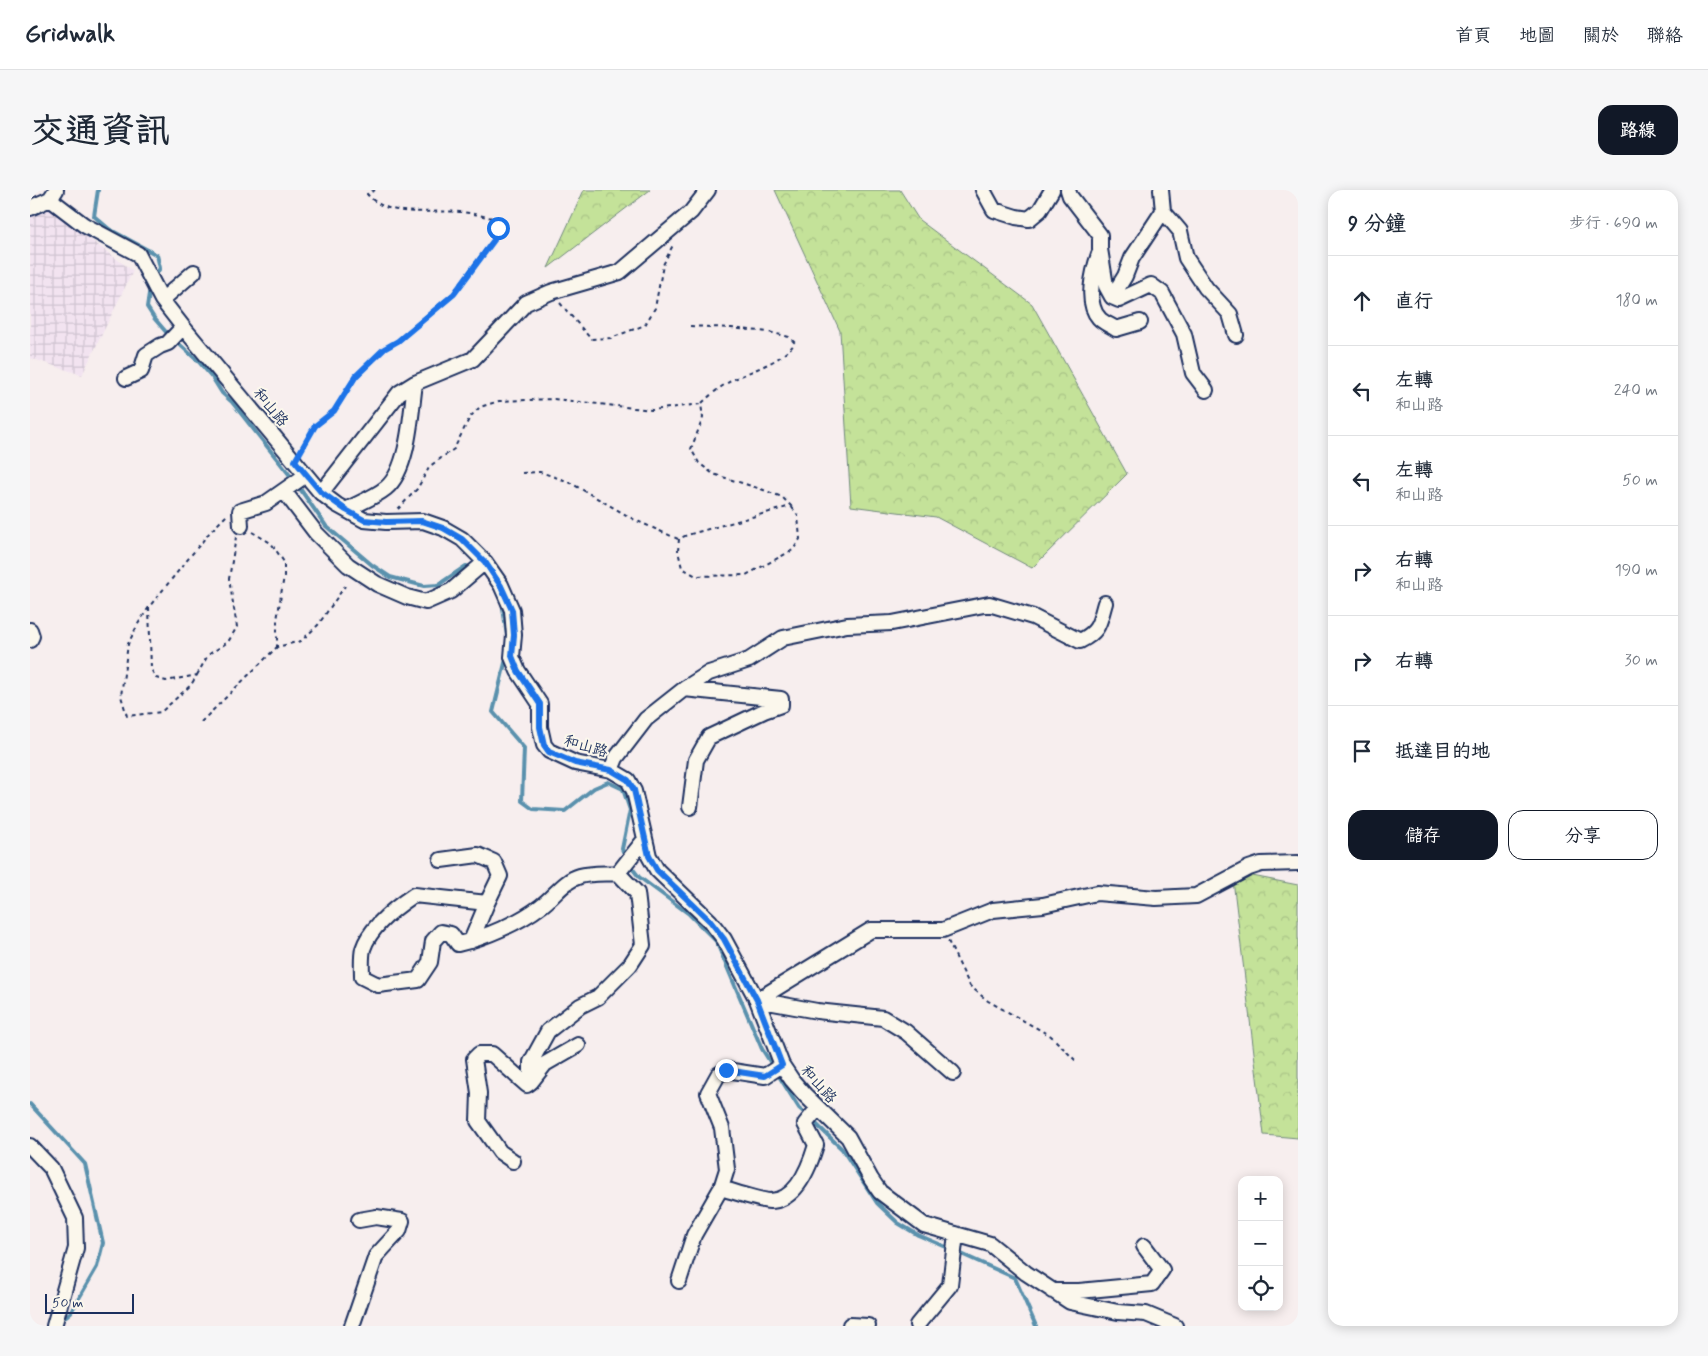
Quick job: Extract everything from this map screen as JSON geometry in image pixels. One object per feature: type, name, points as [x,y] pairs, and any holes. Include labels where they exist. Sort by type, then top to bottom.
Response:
[{"type":"street","points":[[321,492],[399,393],[415,383],[473,359],[526,303],[551,292],[620,272],[691,212],[708,190]]},
{"type":"street","points":[[983,190],[994,210],[1029,219],[1040,210],[1052,190]]},
{"type":"street","points":[[1068,190],[1070,196],[1100,234],[1100,250],[1106,286],[1112,297],[1119,300],[1151,285],[1162,293],[1184,334],[1193,373],[1206,390]]},
{"type":"street","points":[[1161,190],[1163,211],[1180,231],[1186,258],[1206,288],[1230,314],[1236,335]]},
{"type":"street","name":"和山路","points":[[53,195],[84,225],[138,254],[162,300],[321,492],[364,520],[386,522],[422,521],[443,528],[462,539],[485,562],[501,586],[512,610],[514,635],[512,656],[518,671],[540,704],[540,727],[544,745],[549,752],[575,763],[611,770],[628,780],[634,790],[649,856],[657,870],[710,921],[724,939],[757,1000],[782,1065],[792,1080],[848,1137],[880,1192],[924,1225],[990,1244],[1052,1291],[1070,1302],[1118,1312],[1146,1314],[1175,1326]]},
{"type":"street","points":[[30,208],[53,195]]},
{"type":"street","points":[[1112,297],[1126,276],[1132,258],[1163,211]]},
{"type":"street","points":[[1100,250],[1091,284],[1093,309],[1100,319],[1116,328],[1140,322]]},
{"type":"street","points":[[162,300],[194,272]]},
{"type":"street","points":[[126,378],[141,371],[146,355],[168,343],[183,327]]},
{"type":"street","points":[[346,510],[385,489],[396,478],[406,449],[415,383]]},
{"type":"street","points":[[241,526],[240,512],[266,503],[306,475]]},
{"type":"street","points":[[284,491],[316,533],[348,565],[377,584],[407,597],[426,602],[451,591],[485,562]]},
{"type":"street","points":[[611,770],[616,758],[646,719],[684,689],[709,673],[749,660],[783,638],[848,625],[892,623],[989,604],[1033,617],[1080,641],[1091,635],[1098,627],[1105,603]]},
{"type":"street","points":[[30,630],[32,636],[30,640]]},
{"type":"street","points":[[684,689],[780,699],[781,705],[709,737],[696,760],[690,807]]},
{"type":"street","points":[[618,874],[645,839]]},
{"type":"street","points":[[441,860],[478,855],[494,862],[500,876],[470,941]]},
{"type":"street","points":[[757,1000],[871,930],[943,930],[993,910],[1043,905],[1097,893],[1156,898],[1196,896],[1249,868],[1261,864],[1298,863]]},
{"type":"street","points":[[487,903],[414,895],[392,910],[374,930],[363,950],[362,977],[378,985],[418,980],[430,962],[433,941],[441,932],[451,934],[458,944],[498,931],[541,906],[565,883],[581,876],[618,874],[637,893],[644,945],[630,965],[598,997],[580,1006],[548,1031],[531,1062],[531,1082]]},
{"type":"street","points":[[757,1000],[817,1011],[883,1018],[906,1032],[953,1073]]},
{"type":"street","points":[[513,1161],[500,1152],[478,1121],[479,1093],[474,1059],[479,1054],[492,1054],[527,1085],[545,1064],[578,1045]]},
{"type":"street","points":[[679,1281],[694,1235],[721,1188],[727,1169],[722,1128],[708,1093],[718,1075],[726,1070],[765,1076],[782,1065]]},
{"type":"street","points":[[721,1188],[770,1201],[781,1199],[793,1192],[811,1162],[816,1145],[805,1124],[818,1108]]},
{"type":"street","points":[[30,1146],[51,1168],[75,1218],[76,1248],[54,1326]]},
{"type":"street","points":[[352,1326],[376,1256],[399,1231],[402,1221],[376,1217],[359,1220]]},
{"type":"street","points":[[916,1326],[950,1285],[956,1234]]},
{"type":"street","points":[[1052,1291],[1079,1291],[1152,1284],[1162,1270],[1144,1246]]},
{"type":"street","points":[[850,1325],[868,1326]]},
{"type":"path","points":[[295,461],[315,426],[334,411],[356,376],[384,349],[398,341],[454,294],[494,240],[498,228],[492,218],[461,212],[403,211],[374,202],[367,194],[375,190]]},
{"type":"path","points":[[551,292],[591,339],[611,338],[645,325],[655,308],[663,265],[677,238]]},
{"type":"path","points":[[386,522],[417,489],[430,466],[454,449],[470,417],[480,407],[499,401],[554,399],[652,410],[701,404],[710,394],[737,377],[763,367],[789,351],[795,343],[789,337],[769,332],[690,326]]},
{"type":"path","points":[[679,540],[678,550],[682,568],[696,576],[746,575],[793,550],[800,539],[798,516],[792,506],[782,497],[713,474],[699,463],[691,449],[703,418],[701,404]]},
{"type":"path","points":[[522,473],[540,472],[567,481],[635,520],[679,540]]},
{"type":"path","points":[[679,540],[687,535],[792,506]]},
{"type":"path","points":[[240,512],[226,515],[149,607],[138,624],[128,644],[122,696],[127,716],[161,712],[191,685],[208,655],[228,642],[237,627],[228,579],[236,538],[241,526],[271,543],[284,562],[284,576],[277,620],[277,646]]},
{"type":"path","points":[[200,722],[277,646],[301,641],[318,625],[345,586]]},
{"type":"path","points":[[149,607],[151,669],[156,678],[166,680],[197,675]]},
{"type":"path","points":[[943,930],[970,986],[988,1002],[1051,1036],[1078,1063]]},
{"type":"shaded area","points":[[41,203],[133,271],[82,375],[30,358],[30,211]]},
{"type":"green space","points":[[584,190],[650,190],[548,268]]},
{"type":"green space","points":[[775,190],[900,190],[919,220],[1032,304],[1127,474],[1032,568],[936,517],[851,506],[840,331]]},
{"type":"green space","points":[[1232,872],[1298,885],[1298,1138],[1264,1135]]},
{"type":"waterway","points":[[98,190],[94,216],[109,229],[157,255],[160,268],[154,278]]},
{"type":"waterway","points":[[150,287],[147,307],[154,318],[212,377],[222,393],[232,402],[296,483],[326,526],[372,565],[390,577],[424,586],[438,585],[466,566],[472,568]]},
{"type":"waterway","points":[[502,601],[507,636]]},
{"type":"waterway","points":[[507,655],[493,712],[524,748],[522,801],[533,809],[565,811],[594,788],[608,782],[623,789],[630,810],[622,849],[626,858]]},
{"type":"waterway","points":[[629,864],[639,877],[689,914],[716,941],[762,1049],[799,1108],[808,1116]]},
{"type":"waterway","points":[[30,1104],[85,1164],[103,1243],[97,1267],[71,1312],[60,1321]]},
{"type":"waterway","points":[[813,1121],[842,1149],[877,1203],[898,1223],[918,1235],[951,1249]]},
{"type":"waterway","points":[[957,1252],[1015,1278],[1036,1326]]},
{"type":"route","points":[[498,228],[494,240],[454,294],[398,341],[384,349],[356,376],[334,411],[315,426],[295,461],[321,492],[337,505],[364,520],[386,522],[422,521],[443,528],[462,539],[485,562],[501,586],[512,610],[514,635],[512,656],[518,671],[540,704],[540,727],[544,745],[549,752],[575,763],[611,770],[628,780],[634,790],[649,856],[657,870],[710,921],[724,939],[757,1000],[782,1065],[765,1076],[726,1070]]}]
